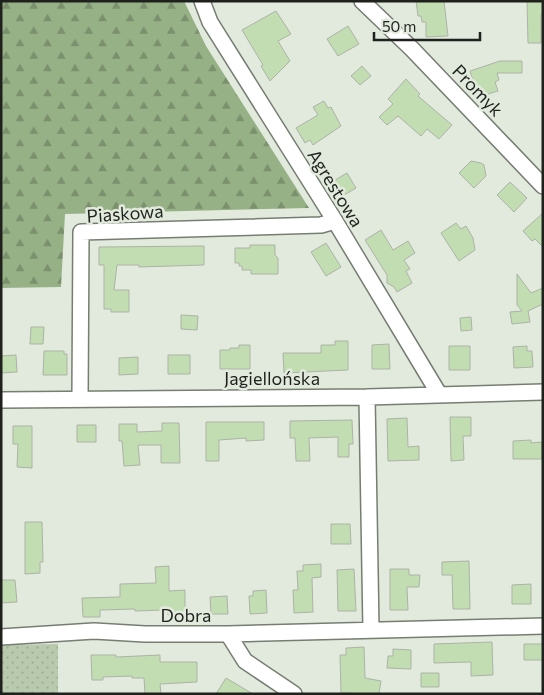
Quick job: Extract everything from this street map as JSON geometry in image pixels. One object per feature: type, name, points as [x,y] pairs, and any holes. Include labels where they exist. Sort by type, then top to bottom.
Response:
[{"type":"street","name":"Agrestowa","points":[[202,1],[210,22],[335,221],[438,394]]},
{"type":"street","name":"Promyk","points":[[362,1],[412,48],[543,186]]},
{"type":"street","name":"Piaskowa","points":[[80,398],[81,232],[321,226],[335,221]]},
{"type":"street","name":"Jagiellońska","points":[[1,400],[367,397],[543,392]]},
{"type":"street","points":[[367,397],[371,629]]},
{"type":"street","name":"Dobra","points":[[1,637],[94,631],[145,634],[228,634],[543,626]]},
{"type":"street","points":[[228,634],[245,662],[294,694]]},
{"type":"green space","points":[[1,1],[184,1],[206,46],[309,208],[65,214],[61,287],[1,288]]},
{"type":"green space","points":[[58,644],[58,694],[1,694],[1,645]]},
{"type":"building","points":[[416,1],[444,1],[448,36],[426,37],[426,22],[422,22],[421,16],[418,16]]},
{"type":"building","points":[[527,1],[543,1],[541,43],[528,43]]},
{"type":"building","points":[[276,11],[291,34],[278,41],[290,61],[270,81],[261,66],[263,65],[242,30]]},
{"type":"building","points":[[348,26],[359,44],[338,56],[327,39]]},
{"type":"building","points":[[500,61],[522,61],[522,73],[497,73],[499,80],[495,82],[498,91],[478,97],[470,71]]},
{"type":"building","points":[[362,66],[371,76],[360,85],[351,76]]},
{"type":"building","points":[[406,79],[420,94],[418,96],[452,125],[439,139],[427,129],[421,136],[398,116],[387,125],[379,117],[393,104],[388,99]]},
{"type":"building","points":[[324,101],[328,108],[331,107],[341,126],[313,145],[310,140],[305,143],[296,128],[318,115],[313,107]]},
{"type":"building","points":[[471,161],[484,165],[486,176],[474,188],[459,173]]},
{"type":"building","points":[[347,173],[356,188],[339,198],[330,183]]},
{"type":"building","points":[[510,182],[527,198],[514,212],[497,195]]},
{"type":"building","points":[[543,213],[543,247],[535,239],[532,241],[523,231]]},
{"type":"building","points":[[456,223],[461,229],[466,226],[473,238],[475,250],[459,261],[441,233]]},
{"type":"building","points":[[381,230],[393,250],[408,241],[415,253],[404,260],[410,269],[406,271],[412,283],[397,292],[394,287],[387,283],[387,275],[365,240]]},
{"type":"building","points":[[326,243],[341,267],[326,276],[311,252]]},
{"type":"building","points":[[250,245],[275,245],[275,255],[278,258],[278,274],[251,274],[251,270],[242,270],[242,266],[239,266],[239,263],[235,263],[235,248],[250,248]]},
{"type":"building","points":[[204,246],[204,265],[139,267],[139,265],[117,265],[114,290],[129,290],[129,312],[111,312],[111,309],[104,309],[104,265],[99,265],[99,247]]},
{"type":"building","points":[[517,274],[531,293],[543,288],[543,304],[528,311],[530,322],[512,324],[510,312],[522,311],[517,305]]},
{"type":"building","points":[[181,315],[198,316],[197,330],[181,329]]},
{"type":"building","points":[[471,317],[472,330],[461,331],[460,318]]},
{"type":"building","points":[[31,327],[44,327],[43,344],[30,344]]},
{"type":"building","points":[[335,341],[348,341],[348,370],[284,373],[283,353],[321,353],[321,345],[335,345]]},
{"type":"building","points":[[389,344],[390,369],[372,369],[372,345]]},
{"type":"building","points":[[239,345],[250,345],[250,369],[220,369],[220,350],[239,348]]},
{"type":"building","points":[[449,346],[470,346],[470,370],[449,370]]},
{"type":"building","points":[[527,346],[527,351],[532,351],[533,367],[514,368],[513,347]]},
{"type":"building","points":[[44,351],[64,351],[64,354],[67,354],[67,375],[43,375]]},
{"type":"building","points":[[16,355],[17,372],[1,373],[1,356]]},
{"type":"building","points":[[168,355],[190,355],[190,374],[168,374]]},
{"type":"building","points":[[138,357],[138,374],[119,375],[119,358]]},
{"type":"building","points":[[450,417],[471,417],[471,436],[463,436],[464,460],[451,461]]},
{"type":"building","points":[[407,418],[408,447],[419,446],[419,460],[388,461],[387,419]]},
{"type":"building","points":[[352,420],[353,444],[349,444],[349,457],[338,457],[338,437],[309,438],[310,461],[296,461],[295,438],[290,438],[290,421]]},
{"type":"building","points":[[206,422],[264,422],[264,440],[246,441],[246,438],[219,440],[219,461],[206,461]]},
{"type":"building","points":[[162,423],[179,423],[180,463],[161,463],[161,445],[138,445],[140,465],[124,466],[122,441],[119,441],[119,424],[137,424],[137,432],[162,431]]},
{"type":"building","points":[[77,425],[96,425],[96,442],[77,442]]},
{"type":"building","points":[[13,426],[32,426],[32,468],[17,467],[18,444],[13,444]]},
{"type":"building","points":[[531,440],[531,443],[542,442],[542,459],[513,459],[513,441]]},
{"type":"building","points":[[25,522],[42,522],[43,562],[40,562],[40,573],[25,574]]},
{"type":"building","points":[[331,524],[350,524],[351,544],[331,544]]},
{"type":"building","points":[[469,561],[470,609],[453,609],[452,575],[442,575],[442,562]]},
{"type":"building","points":[[321,564],[321,577],[312,578],[313,612],[294,613],[293,590],[298,590],[297,571],[303,571],[303,565]]},
{"type":"building","points":[[169,566],[169,591],[185,590],[185,615],[168,615],[168,612],[164,612],[164,610],[135,611],[135,609],[100,610],[100,617],[83,617],[82,598],[120,597],[120,584],[156,583],[155,567]]},
{"type":"building","points":[[354,569],[356,611],[338,611],[337,570]]},
{"type":"building","points":[[390,569],[409,569],[409,575],[420,575],[419,587],[407,587],[408,610],[390,610]]},
{"type":"building","points":[[1,580],[15,580],[17,602],[1,603]]},
{"type":"building","points":[[531,584],[531,604],[512,604],[512,585]]},
{"type":"building","points":[[266,590],[267,613],[250,614],[249,596],[253,596],[253,591]]},
{"type":"building","points":[[227,596],[228,614],[211,614],[210,597]]},
{"type":"building","points":[[492,642],[493,675],[471,676],[471,662],[434,663],[434,644]]},
{"type":"building","points":[[524,644],[543,644],[543,660],[524,660]]},
{"type":"building","points":[[364,647],[365,678],[381,681],[379,694],[341,693],[340,655],[346,655],[346,648]]},
{"type":"building","points":[[393,649],[411,650],[411,669],[387,668],[388,656],[393,656]]},
{"type":"building","points":[[91,655],[116,655],[116,657],[160,655],[160,662],[197,662],[197,682],[160,684],[161,694],[145,694],[144,678],[132,678],[132,676],[103,677],[103,680],[92,680]]},
{"type":"building","points":[[421,673],[439,673],[439,687],[421,687]]},
{"type":"building","points":[[226,678],[253,694],[216,694]]}]
